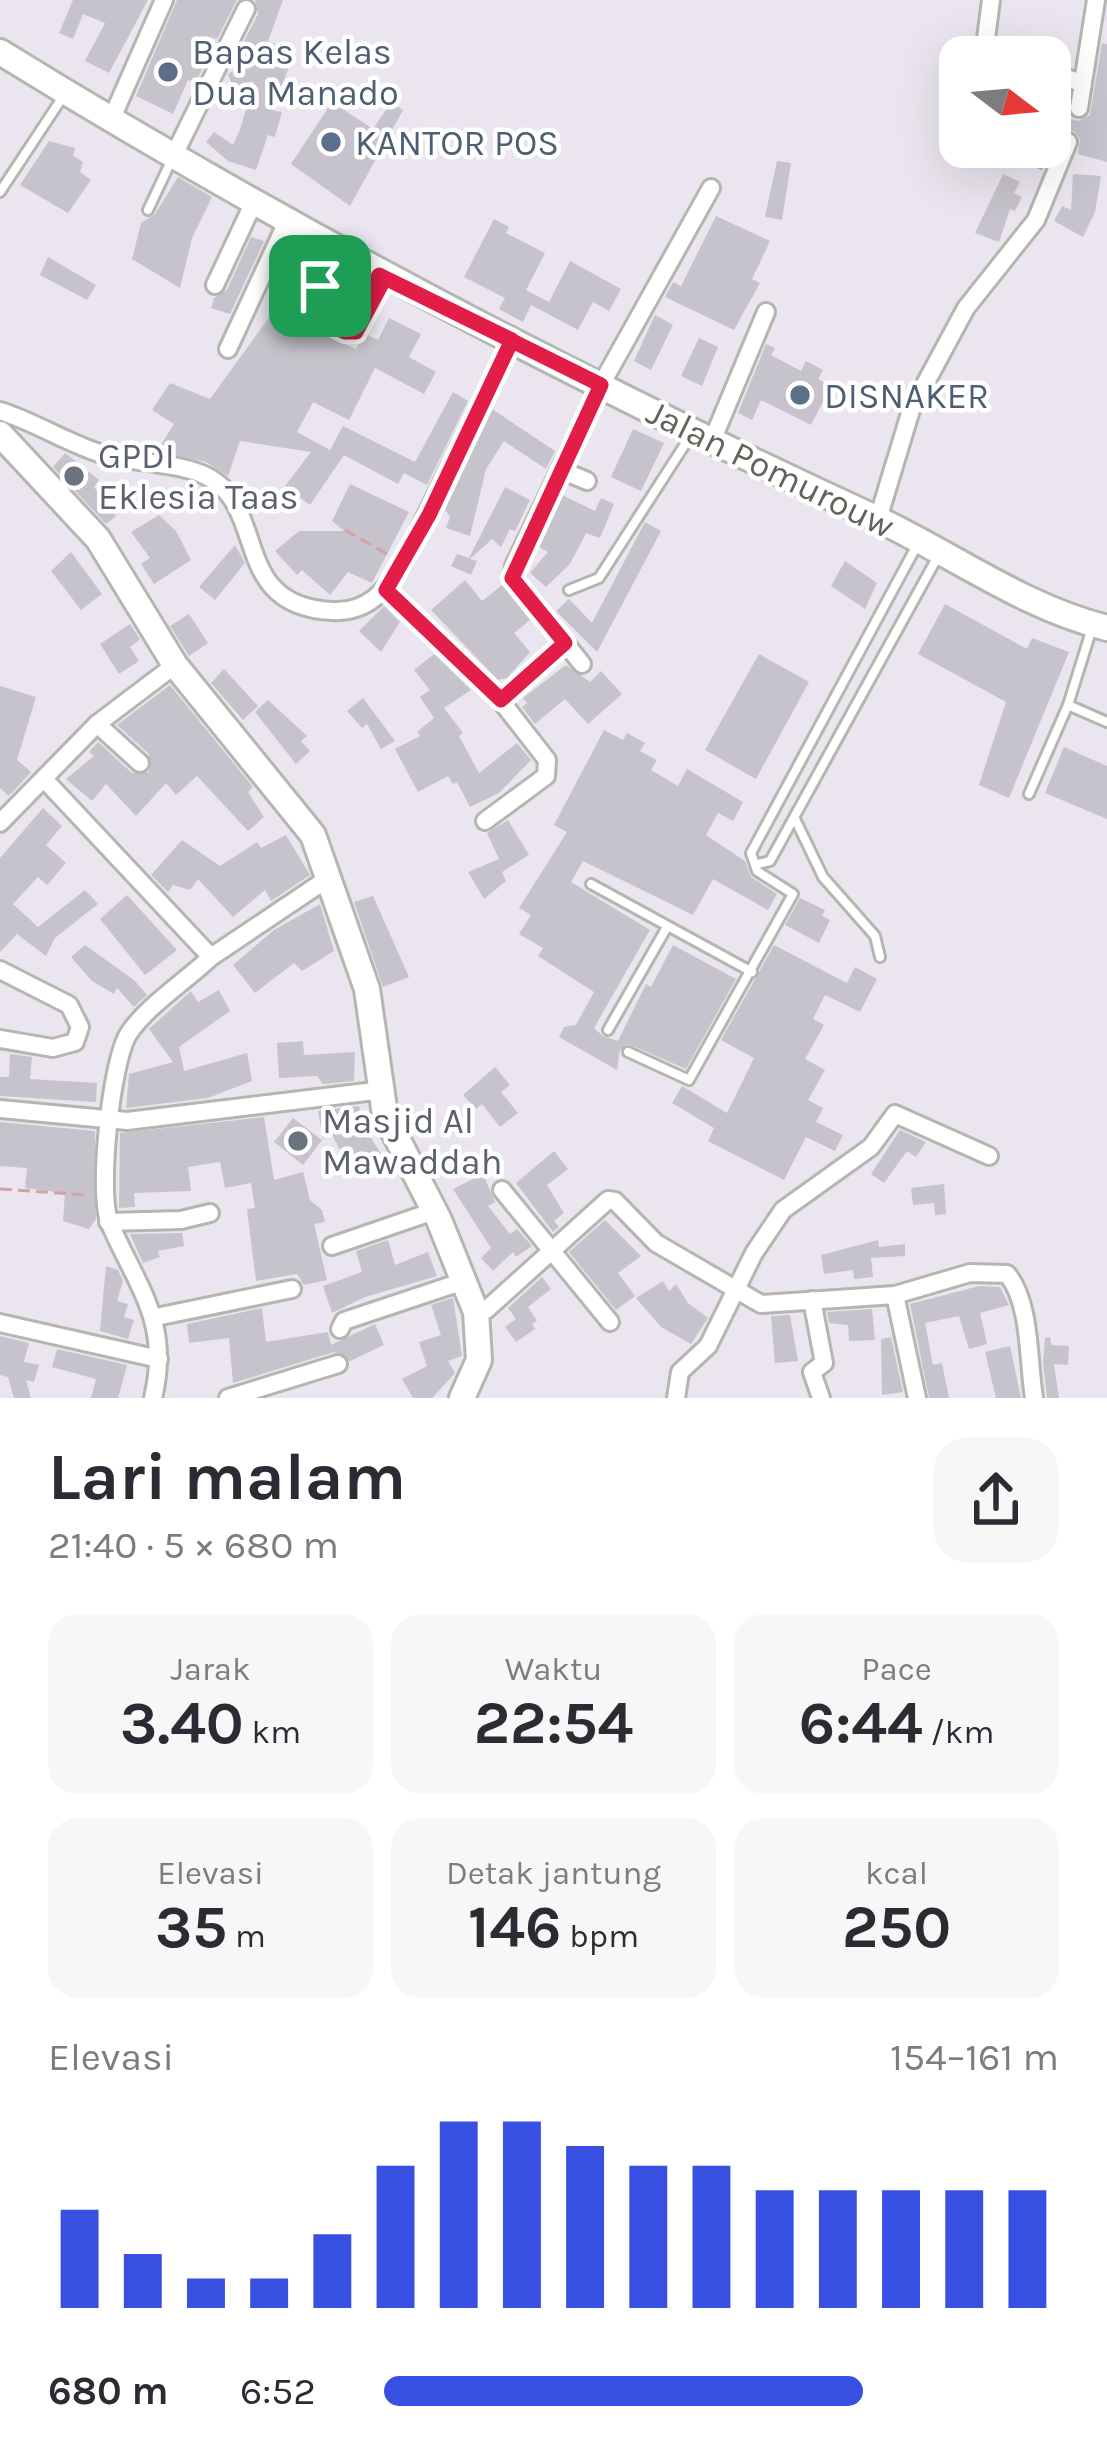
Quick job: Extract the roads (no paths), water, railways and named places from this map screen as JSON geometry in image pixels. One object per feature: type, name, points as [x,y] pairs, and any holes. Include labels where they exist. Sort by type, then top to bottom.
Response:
[{"type":"main road","name":"Jalan Pomurouw","points":[[0,52],[286,224],[382,276],[931,545],[1039,604],[1100,626]]},
{"type":"main road","points":[[0,434],[98,539],[175,665],[297,808],[330,877],[376,1024],[383,1090],[396,1143],[434,1211],[476,1312],[479,1360],[461,1398]]},
{"type":"street","points":[[111,120],[164,0]]},
{"type":"street","points":[[987,36],[992,0]]},
{"type":"street","points":[[1079,108],[1096,0]]},
{"type":"street","points":[[173,157],[246,9]]},
{"type":"street","points":[[1071,80],[1082,83]]},
{"type":"street","points":[[878,519],[911,410],[966,308],[1020,246],[1058,168]]},
{"type":"street","points":[[581,664],[512,578],[601,385],[711,188]]},
{"type":"street","points":[[214,284],[253,204]]},
{"type":"street","points":[[228,349],[286,224]]},
{"type":"street","points":[[703,436],[766,312]]},
{"type":"street","points":[[0,411],[98,452],[203,475],[230,501],[261,576],[277,596],[304,608],[351,611],[386,590],[404,563],[512,340]]},
{"type":"street","points":[[561,470],[587,481]]},
{"type":"street","points":[[386,590],[501,700],[548,768],[546,776],[485,821]]},
{"type":"street","points":[[501,700],[565,643]]},
{"type":"street","points":[[0,823],[97,724],[175,665]]},
{"type":"street","points":[[97,724],[140,764]]},
{"type":"street","points":[[49,776],[216,954]]},
{"type":"street","points":[[153,1398],[159,1359],[156,1317],[108,1222],[104,1196],[111,1118],[127,1036],[216,954],[330,877]]},
{"type":"street","points":[[0,970],[69,1005],[80,1027],[75,1042],[64,1048],[0,1039]]},
{"type":"street","points":[[0,1109],[111,1118],[167,1117],[383,1090]]},
{"type":"street","points":[[676,1398],[680,1372],[708,1346],[738,1294],[754,1253],[784,1210],[871,1147],[895,1114],[989,1156]]},
{"type":"street","points":[[502,1190],[610,1322]]},
{"type":"street","points":[[476,1312],[486,1310],[608,1200],[615,1201],[656,1243],[761,1304],[895,1295],[970,1273],[1006,1274],[1016,1285],[1034,1398]]},
{"type":"street","points":[[332,1246],[434,1211]]},
{"type":"street","points":[[108,1222],[210,1213]]},
{"type":"street","points":[[340,1329],[344,1321],[464,1281]]},
{"type":"street","points":[[156,1317],[292,1289]]},
{"type":"street","points":[[895,1295],[917,1398]]},
{"type":"street","points":[[812,1300],[824,1363],[812,1372],[821,1398]]},
{"type":"street","points":[[0,1323],[159,1359]]},
{"type":"street","points":[[228,1398],[338,1364]]},
{"type":"lane","points":[[0,192],[66,91]]},
{"type":"lane","points":[[148,210],[173,157]]},
{"type":"lane","points":[[334,294],[352,260]]},
{"type":"lane","points":[[382,276],[352,334],[289,301],[297,281],[304,279],[362,308],[382,276]]},
{"type":"lane","points":[[569,590],[599,578],[703,436]]},
{"type":"lane","points":[[628,1052],[689,1080],[793,894],[758,871],[751,853],[875,624],[931,545]]},
{"type":"lane","points":[[758,864],[770,861],[894,635],[931,545]]},
{"type":"lane","points":[[875,624],[894,635]]},
{"type":"lane","points":[[1029,794],[1100,626]]},
{"type":"lane","points":[[1068,705],[1107,722]]},
{"type":"lane","points":[[794,818],[823,877],[874,936],[880,957]]},
{"type":"lane","points":[[591,884],[752,973]]},
{"type":"lane","points":[[608,1030],[667,927]]},
{"type":"place","name":"Bapas Kelas Dua Manado","points":[[168,72]]},
{"type":"place","name":"KANTOR POS","points":[[331,142]]},
{"type":"place","name":"DISNAKER","points":[[800,395]]},
{"type":"place","name":"GPDI Eklesia Taas","points":[[74,476]]},
{"type":"place","name":"Masjid Al Mawaddah","points":[[298,1141]]}]
